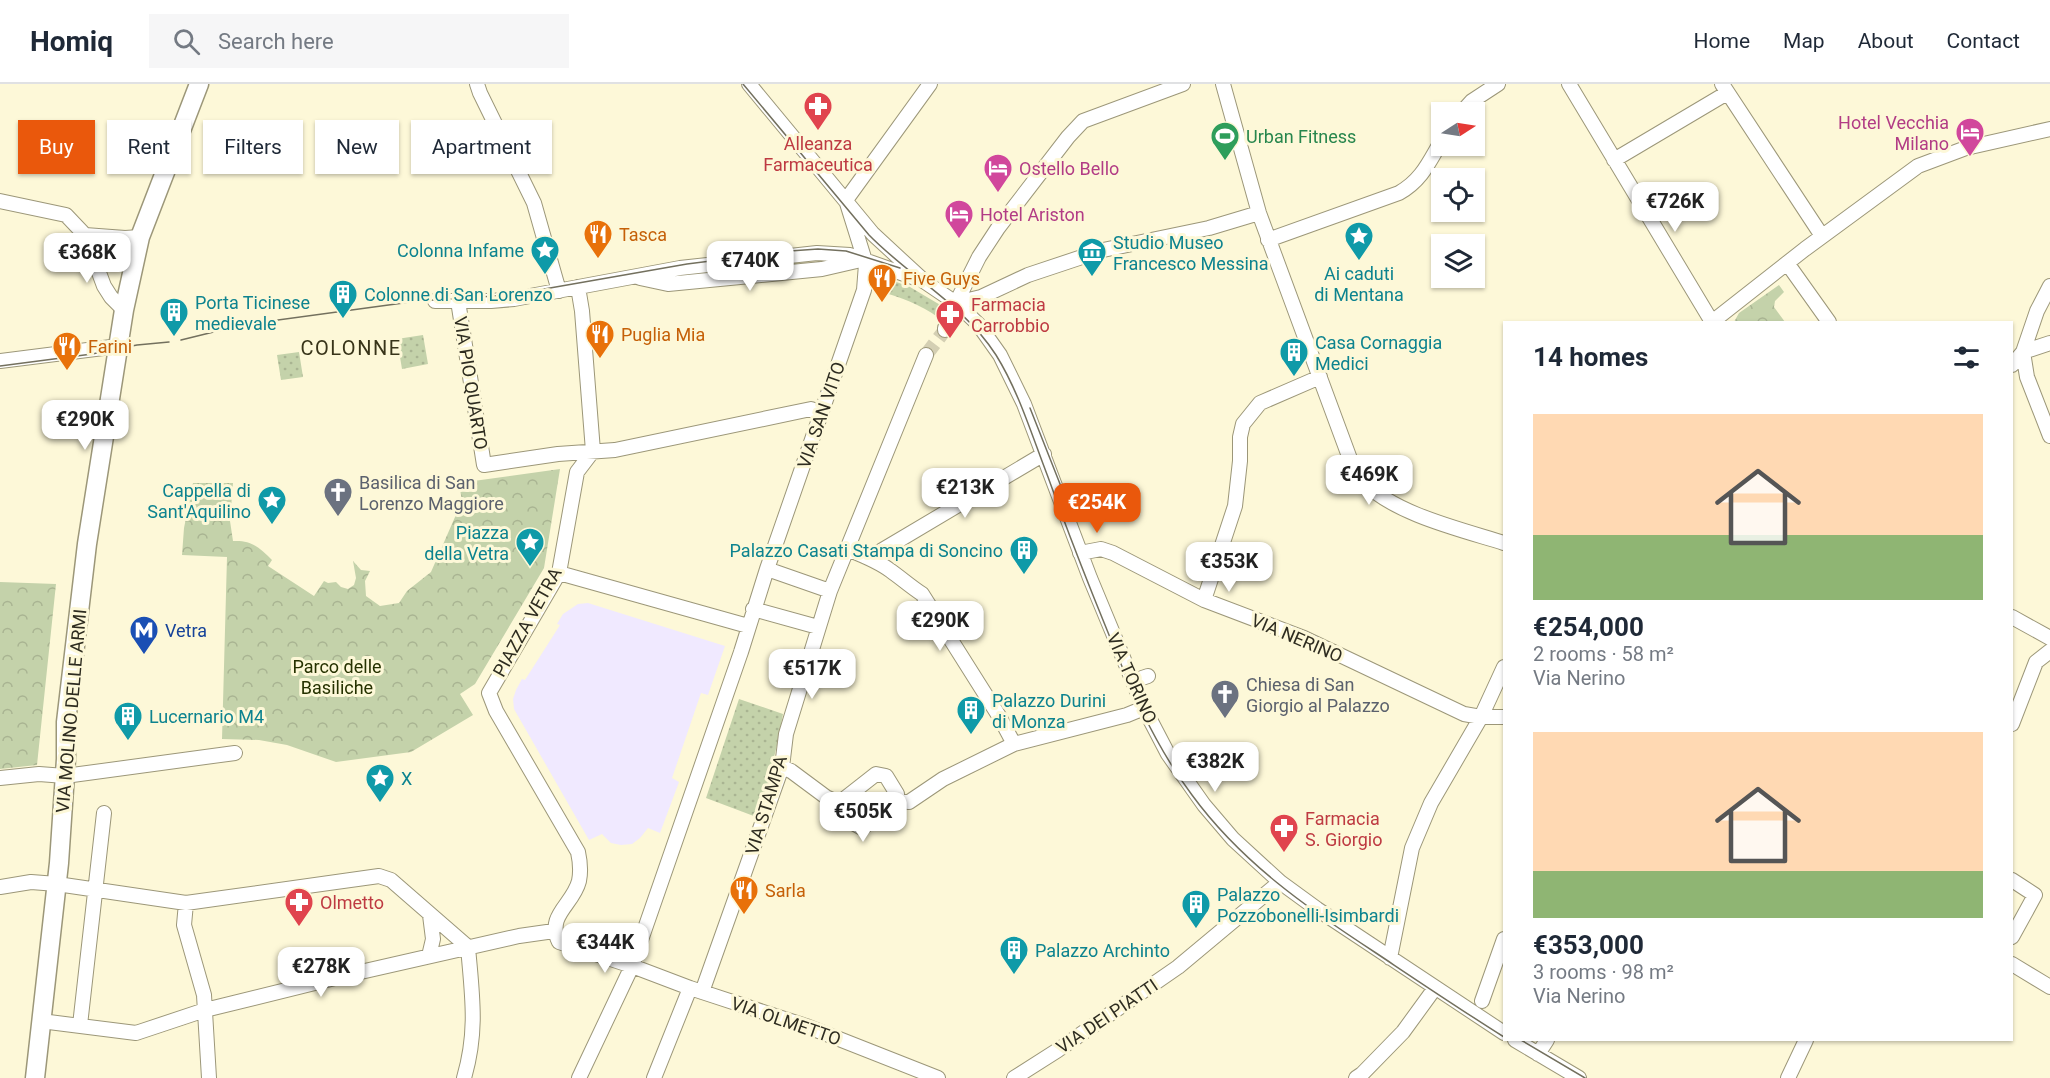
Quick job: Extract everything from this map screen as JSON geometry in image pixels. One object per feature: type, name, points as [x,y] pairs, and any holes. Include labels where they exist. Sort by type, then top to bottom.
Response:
[{"type":"street","name":"VIA MOLINO DELLE ARMI","points":[[35,1078],[57,884],[65,776],[66,722],[87,544],[124,310],[140,237],[199,84]]},
{"type":"street","points":[[477,84],[537,210],[560,291]]},
{"type":"street","points":[[749,84],[873,234],[925,282]]},
{"type":"street","points":[[846,200],[930,84]]},
{"type":"street","points":[[956,303],[979,257],[998,228],[1083,121],[1183,84]]},
{"type":"street","points":[[1223,84],[1242,159],[1268,240],[1353,467],[1364,482],[1388,501],[1434,521],[1503,543]]},
{"type":"street","points":[[1471,102],[1498,84]]},
{"type":"street","points":[[1569,84],[1711,321]]},
{"type":"street","points":[[1614,160],[1725,89],[1822,236]]},
{"type":"street","points":[[1713,321],[1822,236],[1918,166],[1966,148],[2050,129]]},
{"type":"street","points":[[1268,240],[1411,187],[1420,178],[1432,156]]},
{"type":"street","name":"VIA SAN VITO","points":[[753,609],[864,290],[867,269],[865,259],[846,200]]},
{"type":"street","points":[[0,201],[66,215],[85,235],[104,286],[124,310]]},
{"type":"street","points":[[956,303],[981,297],[1028,275],[1103,250],[1209,228],[1259,213]]},
{"type":"street","points":[[85,235],[140,237]]},
{"type":"street","points":[[435,301],[502,300],[635,277],[668,284],[822,268],[865,259],[925,282]]},
{"type":"street","points":[[1787,263],[1828,321]]},
{"type":"street","name":"VIA TORINO","points":[[925,282],[956,303],[978,324],[1000,355],[1016,384],[1080,553],[1144,708],[1168,754],[1204,805],[1233,839],[1280,882],[1503,1032]]},
{"type":"street","points":[[2013,364],[2023,352],[2037,311],[2050,286]]},
{"type":"street","points":[[578,287],[593,451],[615,450],[811,409],[822,413]]},
{"type":"street","name":"VIA PIO QUARTO","points":[[458,301],[483,465],[593,451]]},
{"type":"street","points":[[2023,352],[2050,343]]},
{"type":"street","points":[[0,361],[119,346]]},
{"type":"street","points":[[2023,352],[2028,377],[2050,436]]},
{"type":"street","name":"VIA STAMPA","points":[[654,1078],[696,990],[782,767],[786,734],[830,591],[926,355]]},
{"type":"street","points":[[1204,600],[1235,506],[1243,424],[1260,403],[1320,377]]},
{"type":"street","name":"PIAZZA VETRA","points":[[554,931],[556,922],[579,882],[578,852],[496,711],[489,693],[559,573],[577,472],[593,451]]},
{"type":"street","points":[[870,558],[1044,454]]},
{"type":"street","points":[[847,549],[870,558],[922,594],[999,716],[1014,744]]},
{"type":"street","name":"VIA NERINO","points":[[1080,553],[1101,549],[1113,553],[1239,618],[1304,638],[1464,714],[1503,717]]},
{"type":"street","points":[[767,569],[830,591]]},
{"type":"street","points":[[559,573],[748,626]]},
{"type":"street","points":[[579,1078],[632,966],[741,652],[753,609],[818,627]]},
{"type":"street","points":[[2013,618],[2050,638]]},
{"type":"street","points":[[2013,721],[2036,662],[2050,651]]},
{"type":"street","points":[[1390,958],[1412,848],[1431,803],[1481,717],[1503,669]]},
{"type":"street","points":[[782,767],[826,797],[839,803],[853,823],[862,828],[897,801],[909,802],[943,779],[1014,744],[1127,715],[1144,708]]},
{"type":"street","points":[[0,778],[39,774],[65,776],[236,753]]},
{"type":"street","points":[[839,803],[876,774],[886,776],[897,794],[897,801]]},
{"type":"street","points":[[80,1025],[104,813]]},
{"type":"street","points":[[0,887],[31,882],[57,884],[186,903],[379,876],[391,880],[468,947],[474,1006],[473,1038],[464,1078]]},
{"type":"street","points":[[2013,881],[2035,895],[2013,935]]},
{"type":"street","name":"VIA DEI PIATTI","points":[[1014,1078],[1178,967],[1280,882]]},
{"type":"street","points":[[186,903],[184,925],[204,995],[206,1010],[209,1078]]},
{"type":"street","points":[[429,956],[433,939],[430,915]]},
{"type":"street","points":[[41,1021],[136,1033],[206,1010],[468,947],[554,931]]},
{"type":"street","name":"VIA OLMETTO","points":[[554,931],[559,942],[806,1026],[939,1078]]},
{"type":"street","points":[[1482,1000],[1503,942]]},
{"type":"street","points":[[2013,965],[2050,987]]},
{"type":"street","points":[[1356,1078],[1403,1032],[1435,988]]},
{"type":"street","points":[[1517,1041],[1579,1078]]},
{"type":"street","points":[[1538,1054],[1546,1041]]},
{"type":"street","points":[[1788,1078],[1805,1041]]},
{"type":"shaded area","points":[[588,603],[725,646],[708,695],[701,693],[672,778],[679,782],[660,833],[648,828],[632,844],[611,843],[602,834],[589,840],[514,709],[513,699],[516,690],[522,679],[525,680],[560,625],[557,624],[563,614],[578,604]]},
{"type":"green space","points":[[883,277],[910,287],[947,309],[939,318],[910,302],[878,291]]},
{"type":"green space","points":[[1779,285],[1784,292],[1775,301],[1774,307],[1784,321],[1735,321],[1739,313]]},
{"type":"green space","points":[[423,335],[428,364],[402,369],[397,339]]},
{"type":"green space","points":[[299,352],[303,377],[281,380],[277,355]]},
{"type":"green space","name":"Parco delle Basiliche","points":[[560,469],[544,568],[475,684],[460,694],[473,715],[411,752],[336,762],[287,745],[259,740],[222,739],[227,557],[182,555],[184,528],[193,483],[233,483],[230,521],[233,541],[250,543],[259,548],[272,560],[268,566],[314,596],[324,581],[336,582],[348,589],[354,585],[356,578],[353,561],[361,570],[370,571],[365,581],[366,596],[380,606],[399,603],[407,591],[431,572],[462,501],[459,483]]},
{"type":"green space","points":[[0,582],[56,584],[37,765],[0,769]]},
{"type":"green space","points":[[739,699],[783,714],[759,818],[706,798]]},
{"type":"tunnel","points":[[926,355],[945,330]]},
{"type":"tram line","points":[[743,84],[869,235],[953,306],[983,337],[996,355],[1025,414],[1083,570],[1133,691],[1165,755],[1211,819],[1254,863],[1300,901],[1503,1036]]},
{"type":"tram line","points":[[181,340],[242,325],[418,301],[510,295],[687,264],[790,251],[818,249],[846,251],[900,268]]},
{"type":"tram line","points":[[0,366],[169,342]]},
{"type":"tram line","points":[[1030,408],[1062,489]]},
{"type":"tram line","points":[[1523,1041],[1585,1078]]},
{"type":"place","name":"Alleanza Farmaceutica","points":[[818,132]]},
{"type":"place","name":"Hotel Vecchia Milano","points":[[1970,158]]},
{"type":"place","name":"Urban Fitness","points":[[1225,162]]},
{"type":"place","name":"Ostello Bello","points":[[998,194]]},
{"type":"place","name":"Hotel Ariston","points":[[959,240]]},
{"type":"place","name":"Tasca","points":[[598,260]]},
{"type":"place","name":"Ai caduti di Mentana","points":[[1359,262]]},
{"type":"place","name":"Colonna Infame","points":[[545,276]]},
{"type":"place","name":"Studio Museo Francesco Messina","points":[[1092,278]]},
{"type":"place","name":"Five Guys","points":[[882,304]]},
{"type":"place","name":"Colonne di San Lorenzo","points":[[343,320]]},
{"type":"place","name":"Porta Ticinese medievale","points":[[174,338]]},
{"type":"place","name":"Farmacia Carrobbio","points":[[950,340]]},
{"type":"place","name":"Puglia Mia","points":[[600,360]]},
{"type":"place","name":"Farini","points":[[67,372]]},
{"type":"place","name":"Casa Cornaggia Medici","points":[[1294,378]]},
{"type":"place","name":"Basilica di San Lorenzo Maggiore","points":[[338,518]]},
{"type":"place","name":"Cappella di Sant'Aquilino","points":[[272,526]]},
{"type":"place","name":"Piazza della Vetra","points":[[530,568]]},
{"type":"place","name":"Palazzo Casati Stampa di Soncino","points":[[1024,576]]},
{"type":"place","name":"Vetra","points":[[144,656]]},
{"type":"place","name":"Chiesa di San Giorgio al Palazzo","points":[[1225,720]]},
{"type":"place","name":"Palazzo Durini di Monza","points":[[971,736]]},
{"type":"place","name":"Lucernario M4","points":[[128,742]]},
{"type":"place","name":"X","points":[[380,804]]},
{"type":"place","name":"Farmacia S. Giorgio","points":[[1284,854]]},
{"type":"place","name":"Sarla","points":[[744,916]]},
{"type":"place","name":"Olmetto","points":[[299,928]]},
{"type":"place","name":"Palazzo Pozzobonelli-Isimbardi","points":[[1196,930]]},
{"type":"place","name":"Palazzo Archinto","points":[[1014,976]]},
{"type":"district","name":"COLONNE","points":[[351,348]]}]
